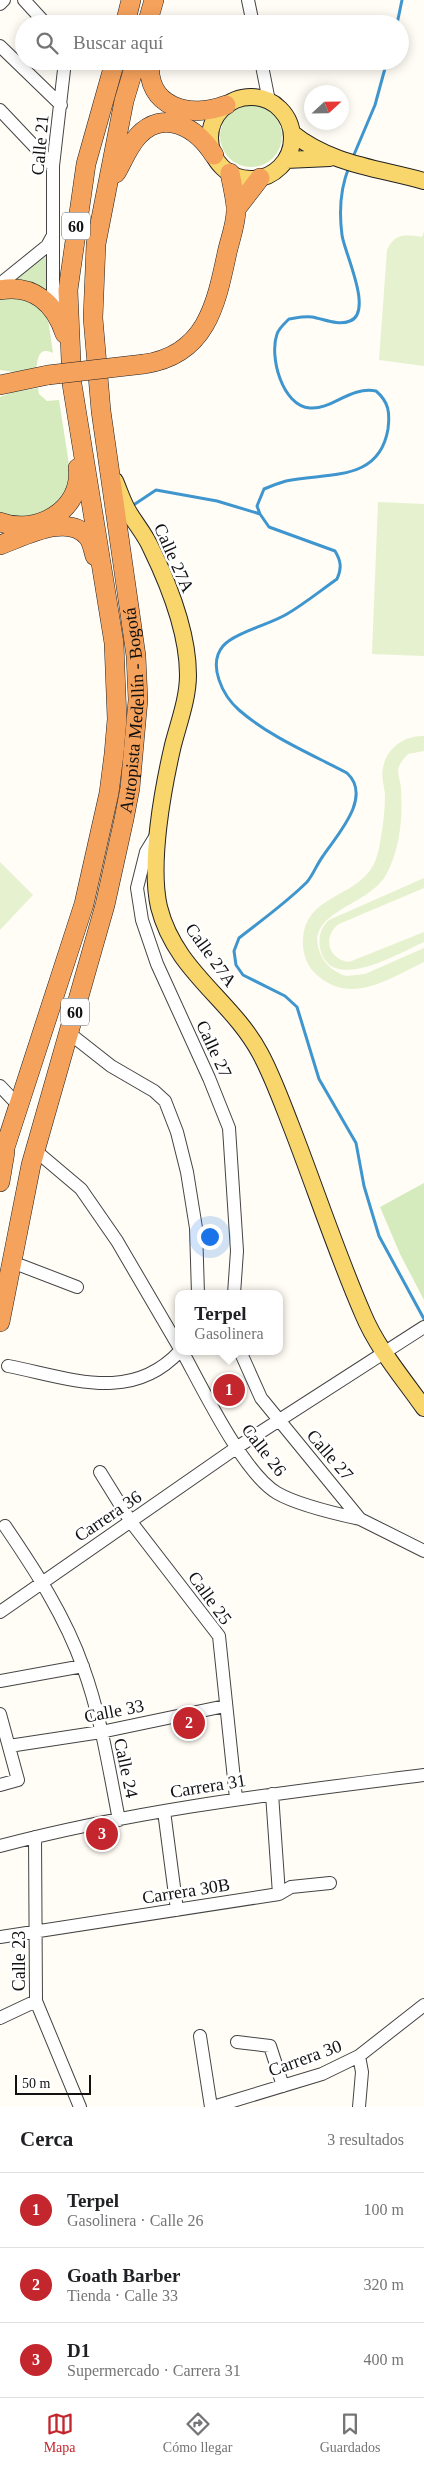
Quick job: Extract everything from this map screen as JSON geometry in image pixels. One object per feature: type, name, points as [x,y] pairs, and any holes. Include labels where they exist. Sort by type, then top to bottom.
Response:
[{"type":"highway","points":[[127,15],[131,0]]},
{"type":"highway","points":[[150,15],[154,0]]},
{"type":"highway","points":[[158,15],[161,0]]},
{"type":"highway","name":"Autopista Medellín - Bogotá","points":[[0,1182],[2,1157],[84,904],[109,793],[114,754],[116,684],[106,586],[78,425],[69,344],[68,290],[73,242],[86,164],[112,70]]},
{"type":"highway","name":"Autopista Medellín - Bogotá","points":[[0,1322],[6,1269],[34,1158],[105,905],[130,788],[138,700],[131,606],[95,363],[93,318],[96,244],[124,101],[133,70]]},
{"type":"highway","points":[[151,70],[153,86],[165,101],[173,106],[188,111],[203,112],[226,105]]},
{"type":"highway","points":[[106,192],[131,145],[142,132],[155,125],[169,123],[182,125],[207,144],[214,155]]},
{"type":"highway","points":[[0,385],[48,375],[144,364],[166,358],[182,350],[197,337],[211,317],[219,294],[236,209],[230,173]]},
{"type":"highway","points":[[236,209],[260,178]]},
{"type":"highway","points":[[0,290],[21,289],[32,292],[49,304],[60,319],[69,344]]},
{"type":"highway","points":[[0,374],[28,378]]},
{"type":"highway","points":[[0,522],[11,526],[27,526],[61,512],[71,503],[77,492],[79,476],[75,448],[78,425]]},
{"type":"highway","points":[[0,545],[42,530],[59,527],[74,528],[89,538],[99,577],[106,586]]},
{"type":"main road","points":[[247,97],[269,101],[284,114],[292,133],[292,142],[286,160],[274,172],[260,178],[240,177],[230,173],[214,155],[210,132],[218,113],[226,105],[247,97]]},
{"type":"main road","points":[[292,133],[309,146],[338,159],[424,180]]},
{"type":"main road","points":[[286,160],[338,159]]},
{"type":"main road","name":"Calle 27A","points":[[109,465],[127,509],[151,547],[174,604],[185,647],[187,689],[166,778],[160,829],[156,880],[159,906],[172,940],[199,980],[244,1029],[262,1056],[300,1149],[338,1254],[363,1315],[386,1353],[424,1408]]},
{"type":"street","points":[[0,4],[4,0]]},
{"type":"street","points":[[24,0],[38,15]]},
{"type":"street","points":[[248,0],[251,15]]},
{"type":"street","points":[[0,46],[15,61]]},
{"type":"street","points":[[24,70],[61,106]]},
{"type":"street","name":"Calle 21","points":[[60,319],[53,293],[53,166],[64,70]]},
{"type":"street","points":[[263,70],[269,101]]},
{"type":"street","points":[[0,110],[53,166]]},
{"type":"street","points":[[0,284],[47,246],[54,233]]},
{"type":"street","name":"Calle 27","points":[[160,829],[146,852],[137,888],[142,920],[157,964],[209,1078],[229,1128],[236,1242],[234,1290]]},
{"type":"street","points":[[68,1033],[111,1066],[154,1090],[165,1101],[177,1132],[187,1172],[196,1228],[198,1290]]},
{"type":"street","points":[[0,1086],[18,1106]]},
{"type":"street","points":[[34,1158],[81,1189],[117,1241],[175,1340]]},
{"type":"street","points":[[6,1269],[77,1287]]},
{"type":"street","name":"Carrera 36","points":[[0,1612],[236,1448],[419,1330]]},
{"type":"street","points":[[8,1366],[115,1385],[148,1376],[177,1355]]},
{"type":"street","name":"Calle 26","points":[[183,1355],[236,1448],[260,1478],[275,1492],[291,1500],[360,1518]]},
{"type":"street","name":"Calle 27","points":[[242,1355],[261,1398],[278,1421],[360,1518],[424,1551]]},
{"type":"street","name":"Calle 25","points":[[100,1472],[131,1522],[219,1636],[236,1798]]},
{"type":"street","name":"Calle 24","points":[[5,1526],[43,1581],[83,1666],[101,1732],[119,1820]]},
{"type":"street","points":[[0,1681],[83,1666]]},
{"type":"street","name":"Calle 33","points":[[9,1746],[101,1732],[225,1706]]},
{"type":"street","points":[[0,1714],[18,1780],[0,1785]]},
{"type":"street","name":"Carrera 31","points":[[0,1846],[35,1837],[236,1798],[424,1775]]},
{"type":"street","points":[[272,1794],[279,1894]]},
{"type":"street","name":"Calle 24","points":[[164,1811],[177,1910]]},
{"type":"street","name":"Calle 23","points":[[35,1837],[36,2001],[80,2107]]},
{"type":"street","name":"Carrera 30B","points":[[0,1937],[279,1894],[291,1887],[330,1883]]},
{"type":"street","points":[[0,2018],[36,2001]]},
{"type":"street","name":"Carrera 30","points":[[212,2107],[322,2074],[360,2056],[424,2005]]},
{"type":"street","points":[[200,2036],[212,2107]]},
{"type":"street","points":[[237,2042],[270,2046],[284,2086]]},
{"type":"street","points":[[359,2107],[362,2072],[360,2056]]},
{"type":"green space","points":[[245,105],[257,105],[273,114],[280,124],[282,136],[280,148],[273,158],[257,167],[245,167],[234,162],[225,153],[220,142],[220,130],[225,119],[234,110]]},
{"type":"green space","points":[[424,231],[424,366],[379,360],[387,250],[393,240],[406,235],[422,237]]},
{"type":"green space","points":[[48,255],[48,292],[13,279]]},
{"type":"green space","points":[[0,295],[36,301],[48,319],[53,353],[48,351],[42,352],[38,358],[36,370],[15,372],[0,370]]},
{"type":"green space","points":[[38,388],[39,394],[47,401],[59,400],[70,471],[66,492],[53,508],[28,520],[0,514],[0,397],[13,392]]},
{"type":"green space","points":[[378,502],[424,504],[424,656],[372,654]]},
{"type":"green space","points":[[424,736],[424,751],[408,754],[399,768],[402,800],[400,833],[395,855],[386,875],[377,886],[328,919],[320,929],[317,941],[325,962],[338,973],[346,976],[365,974],[424,948],[424,962],[371,986],[357,989],[343,988],[330,984],[313,971],[306,958],[303,938],[306,925],[311,915],[319,907],[349,889],[367,874],[372,867],[376,860],[383,825],[385,794],[382,774],[385,761],[392,749],[403,740]]},
{"type":"green space","points":[[0,862],[33,895],[0,930]]},
{"type":"green space","points":[[424,878],[424,888],[339,924],[330,935],[329,941],[332,952],[336,957],[349,962],[424,932],[424,942],[366,967],[351,970],[337,968],[326,962],[319,940],[322,929],[329,920]]},
{"type":"green space","points":[[424,1183],[424,1300],[400,1254],[380,1207]]},
{"type":"waterway","points":[[399,15],[402,0]]},
{"type":"waterway","points":[[353,157],[375,105],[385,70]]},
{"type":"waterway","points":[[349,167],[342,192],[341,218],[342,235],[359,294],[357,315],[350,321],[341,323],[309,317],[289,319],[277,334],[275,355],[280,378],[285,390],[300,405],[318,408],[358,392],[376,391],[384,399],[388,408],[388,429],[383,446],[374,459],[363,467],[334,475],[286,481],[264,489],[257,506],[269,527],[335,551],[340,561],[340,571],[337,579],[306,602],[280,618],[228,641],[218,654],[217,671],[219,680],[228,697],[251,720],[277,737],[347,773],[354,783],[356,793],[355,804],[344,827],[307,882],[283,904],[239,938],[234,951],[236,965],[243,975],[285,996],[297,1007],[319,1079],[356,1143],[364,1186],[379,1236],[424,1319]]},
{"type":"waterway","points":[[132,506],[156,490],[217,501],[260,514]]},
{"type":"place","name":"Terpel","points":[[229,1390]]},
{"type":"place","name":"Goath Barber","points":[[189,1723]]},
{"type":"place","name":"D1","points":[[102,1834]]}]
